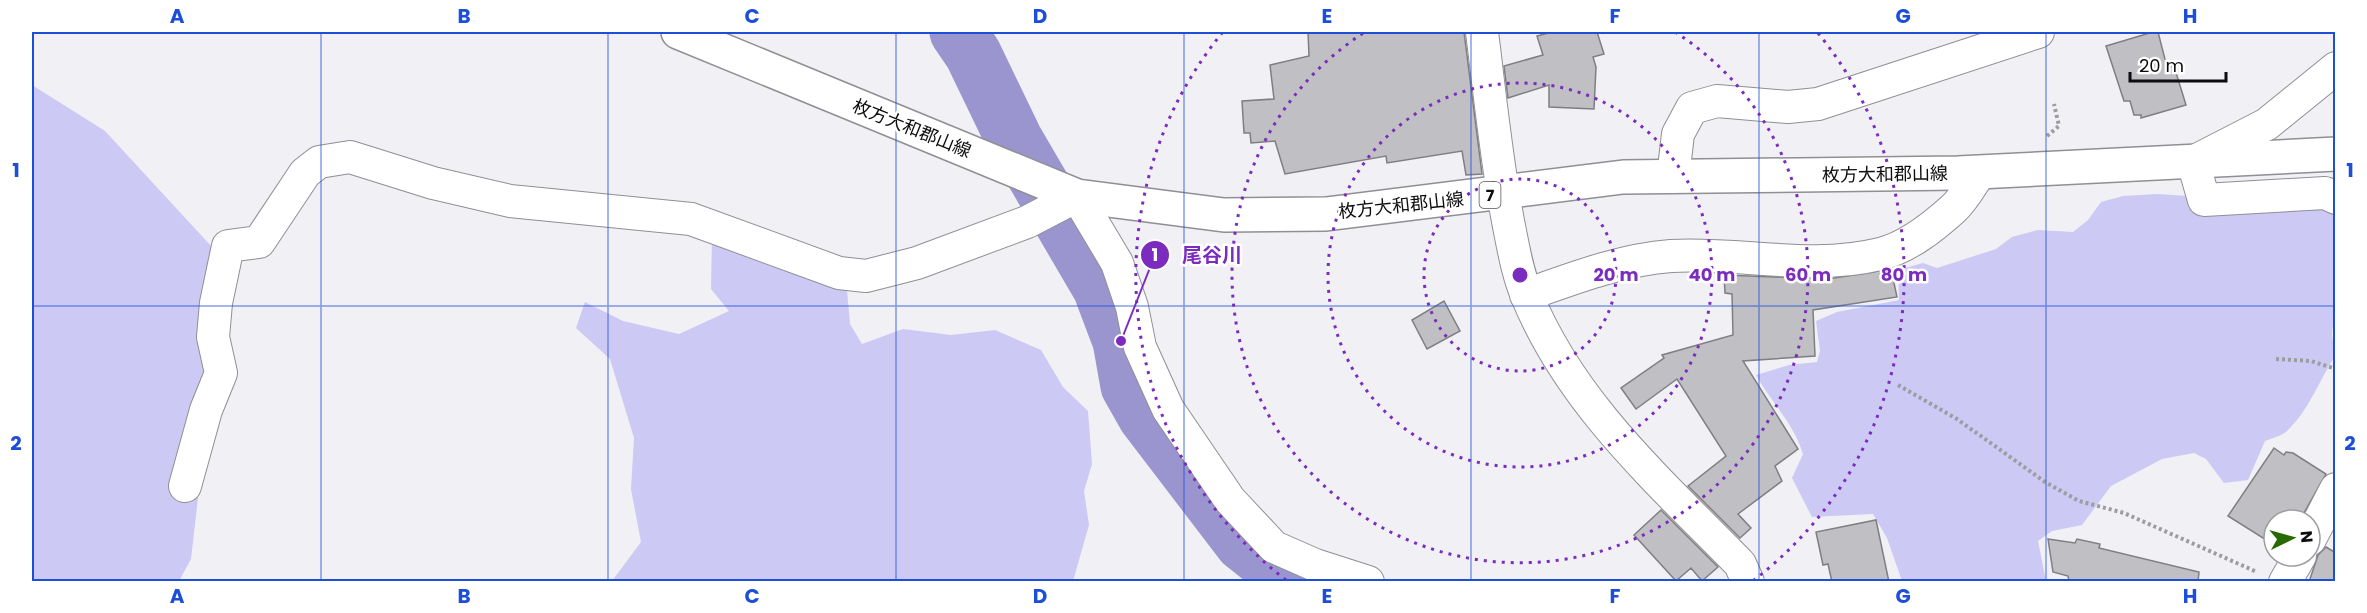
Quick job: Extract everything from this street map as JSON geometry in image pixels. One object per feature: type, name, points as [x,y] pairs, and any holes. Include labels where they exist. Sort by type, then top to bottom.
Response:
[{"type":"main road","name":"枚方大和郡山線","points":[[678,32],[1077,196],[1224,215],[1326,214],[1503,194],[1623,177],[1980,172],[2336,154]]},
{"type":"street","points":[[1482,32],[1503,194],[1515,258],[1526,295],[1562,366],[1589,404],[1646,469],[1740,564],[1748,582]]},
{"type":"street","points":[[1673,177],[1678,134],[1692,108],[1717,101],[1788,107],[1818,104],[2038,32]]},
{"type":"street","points":[[2336,68],[2267,124],[2193,162],[2204,200],[2325,193],[2336,198]]},
{"type":"street","points":[[185,486],[206,410],[221,373],[213,337],[216,303],[228,246],[259,242],[305,173],[319,162],[350,157],[433,183],[510,201],[692,219],[839,273],[866,276],[917,263],[1027,222],[1077,196],[1117,263],[1132,306],[1140,347],[1168,409],[1230,500],[1274,547],[1368,582]]},
{"type":"street","points":[[1526,295],[1616,265],[1671,256],[1712,256],[1798,262],[1881,254],[1915,238],[1955,208],[1980,172]]},
{"type":"street","points":[[2322,516],[2336,489]]},
{"type":"path","points":[[2042,139],[2059,126],[2054,104]]},
{"type":"path","points":[[2276,358],[2311,361],[2336,369]]},
{"type":"path","points":[[1898,384],[1957,419],[2045,482],[2079,501],[2124,513],[2272,577]]},
{"type":"shaded area","points":[[32,85],[105,131],[212,247],[210,372],[181,437],[198,498],[191,559],[179,581],[32,581]]},
{"type":"shaded area","points":[[2157,194],[2189,196],[2193,213],[2323,208],[2335,211],[2336,300],[2332,334],[2335,356],[2308,405],[2295,423],[2280,436],[2265,441],[2248,480],[2224,483],[2206,459],[2194,453],[2162,459],[2111,486],[2082,525],[2052,531],[2038,541],[2046,581],[1902,581],[1887,538],[1873,514],[1812,517],[1792,478],[1803,454],[1799,443],[1756,375],[1789,365],[1817,362],[1820,351],[1816,321],[1837,312],[1899,300],[1898,270],[1923,263],[1937,268],[1996,249],[2012,237],[2038,230],[2073,232],[2088,220],[2101,202],[2123,196]]},
{"type":"shaded area","points":[[712,237],[800,269],[847,290],[850,324],[862,344],[903,329],[951,335],[995,330],[1041,350],[1063,387],[1088,411],[1092,464],[1084,491],[1089,525],[1073,581],[612,581],[641,542],[631,489],[634,438],[610,359],[576,328],[585,302],[623,321],[679,334],[729,311],[711,289]]},
{"type":"building","points":[[1308,32],[1464,32],[1482,174],[1466,175],[1462,151],[1387,163],[1386,156],[1285,174],[1275,141],[1251,143],[1250,133],[1244,133],[1242,101],[1274,99],[1270,65],[1309,56]]},
{"type":"building","points":[[1552,32],[1597,32],[1604,54],[1593,57],[1596,67],[1594,109],[1549,107],[1549,85],[1508,98],[1504,66],[1543,55],[1537,36]]},
{"type":"building","points":[[2158,32],[2167,67],[2174,66],[2186,105],[2141,118],[2141,115],[2134,115],[2130,101],[2124,101],[2106,46]]},
{"type":"building","points":[[1891,269],[1897,297],[1813,310],[1815,356],[1743,361],[1798,449],[1775,466],[1782,481],[1738,514],[1751,528],[1740,538],[1688,486],[1726,456],[1677,379],[1636,409],[1621,388],[1664,358],[1662,355],[1733,335],[1732,294],[1725,293],[1724,275],[1828,279]]},
{"type":"building","points":[[1444,301],[1460,331],[1427,349],[1412,320]]},
{"type":"building","points":[[2274,448],[2284,455],[2286,452],[2293,453],[2326,474],[2307,508],[2262,508],[2262,537],[2228,516]]},
{"type":"building","points":[[1661,510],[1718,567],[1702,581],[1691,568],[1676,581],[1634,535]]},
{"type":"building","points":[[1876,520],[1889,582],[1832,582],[1828,564],[1823,565],[1816,532]]},
{"type":"building","points":[[2048,539],[2075,543],[2077,539],[2100,544],[2099,548],[2199,572],[2198,582],[2069,582],[2068,576],[2053,572]]},
{"type":"building","points":[[2326,547],[2336,553],[2336,582],[2309,582],[2314,568],[2322,568],[2322,551]]},
{"type":"waterway","points":[[958,32],[973,54],[1014,139],[1101,288],[1121,341],[1129,386],[1146,416],[1243,543],[1267,562],[1306,582]]},
{"type":"place","name":"尾谷川","points":[[1121,341]]}]
